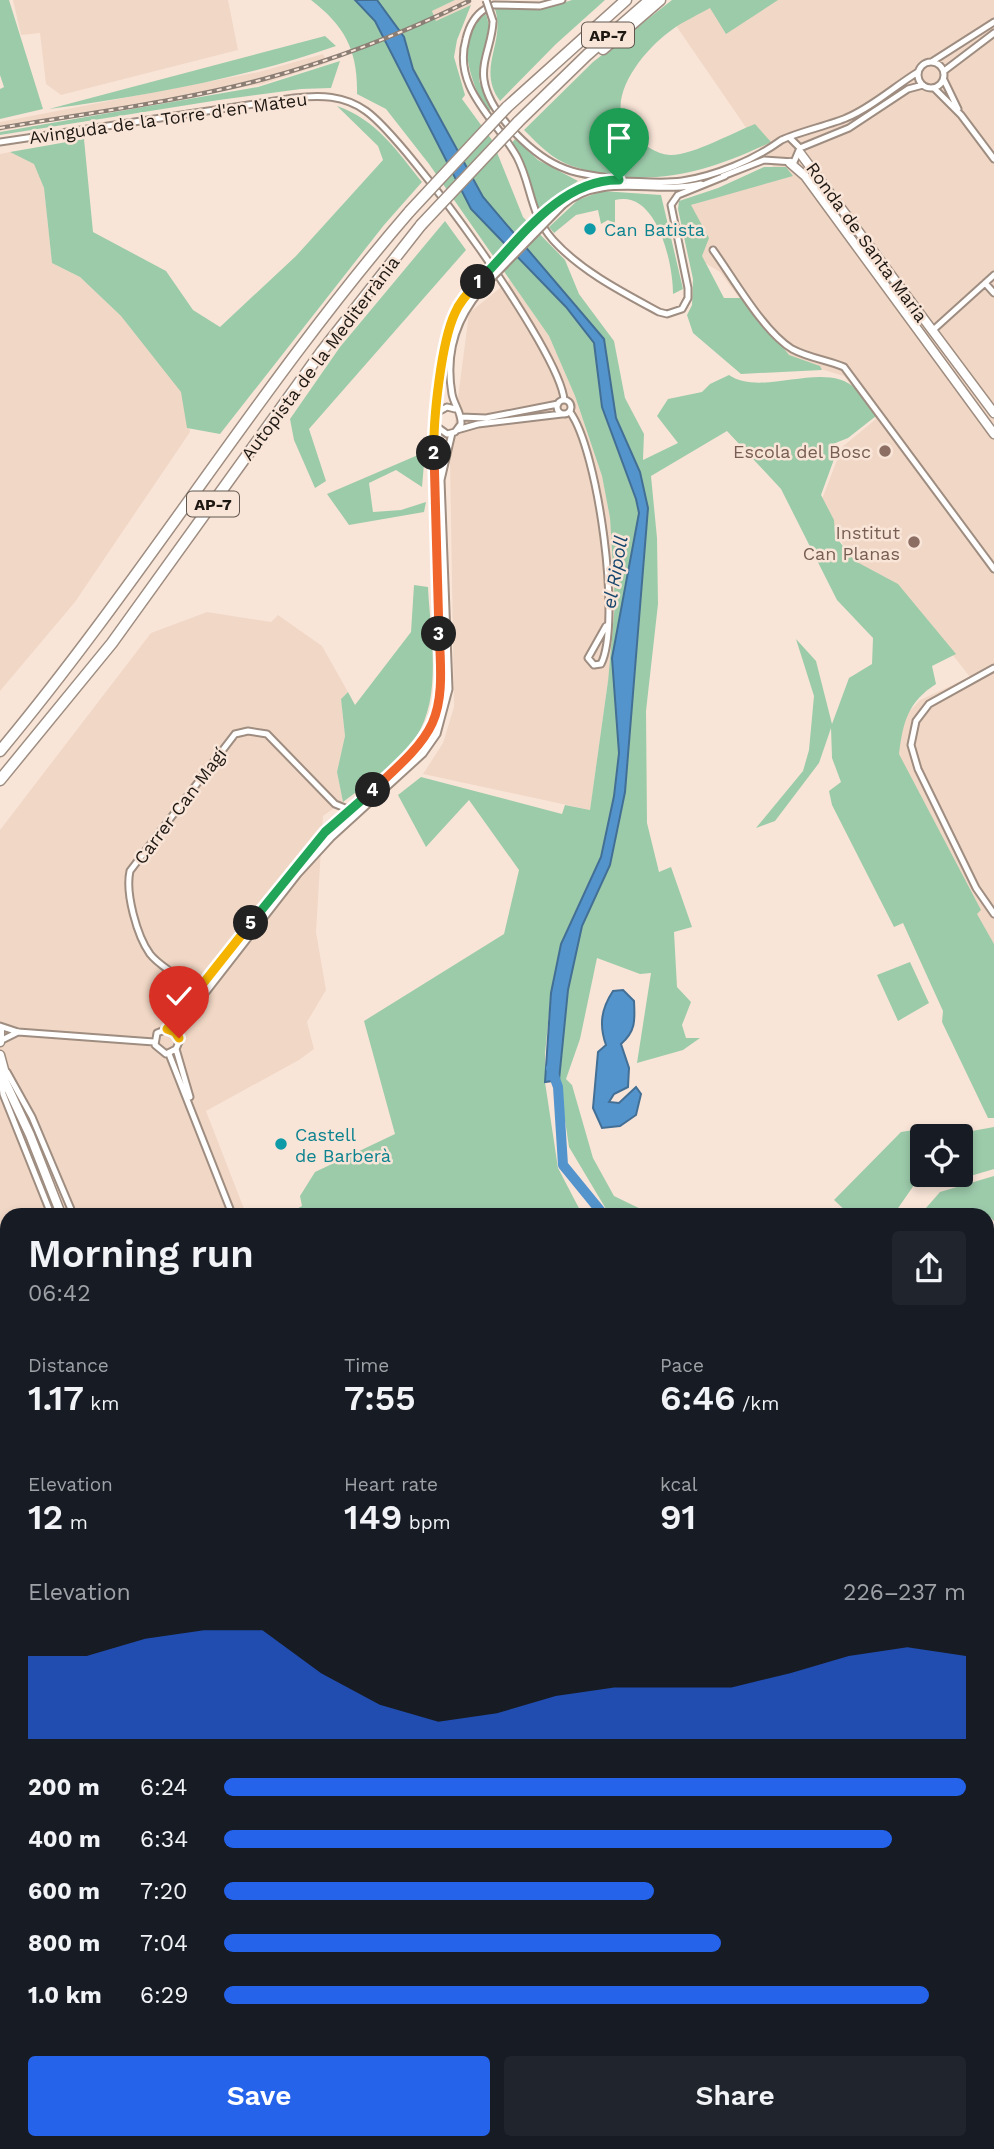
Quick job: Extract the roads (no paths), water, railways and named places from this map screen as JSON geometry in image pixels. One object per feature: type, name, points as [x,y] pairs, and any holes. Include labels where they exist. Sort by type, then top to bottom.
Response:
[{"type":"highway","name":"Autopista de la Mediterrània","points":[[0,751],[111,611],[320,321],[410,211],[507,107],[626,0]]},
{"type":"highway","name":"Autopista de la Mediterrània","points":[[0,780],[112,643],[309,369],[421,225],[518,122],[650,0]]},
{"type":"highway","points":[[569,74],[660,0]]},
{"type":"street","points":[[486,0],[493,21],[484,80],[495,106],[518,135],[539,155],[565,169],[619,180],[665,183],[714,173],[787,138],[849,117],[918,72],[922,66],[994,22]]},
{"type":"street","points":[[494,5],[540,6],[562,0]]},
{"type":"street","points":[[485,9],[473,20],[462,60],[468,84],[518,159],[536,216],[561,248],[595,274],[659,312],[667,314],[682,309],[688,298],[671,205],[678,195],[764,160],[786,162],[800,150],[849,128],[908,89],[923,85],[934,88],[961,115],[994,159]]},
{"type":"street","points":[[944,71],[994,33]]},
{"type":"street","points":[[933,61],[944,71],[944,80],[961,115]]},
{"type":"street","points":[[918,72],[923,85]]},
{"type":"street","points":[[934,88],[944,80]]},
{"type":"street","name":"Avinguda de la Torre d'en Mateu","points":[[0,142],[294,98],[340,98],[366,111],[399,143],[428,180],[542,343],[560,381],[564,400],[571,403],[570,412],[581,433],[592,466],[602,518],[607,587],[606,626],[603,660],[601,664],[594,666],[588,658],[606,626]]},
{"type":"street","points":[[787,138],[796,140],[800,150]]},
{"type":"street","points":[[777,145],[775,153],[786,162]]},
{"type":"street","name":"Ronda de Santa Maria","points":[[800,150],[994,413]]},
{"type":"street","name":"Ronda de Santa Maria","points":[[786,162],[804,176],[994,434]]},
{"type":"street","points":[[564,400],[545,409],[486,418],[461,416],[455,409],[450,382],[458,323],[469,302],[561,203],[577,194],[595,187],[666,189],[699,184],[725,176]]},
{"type":"street","points":[[169,1054],[159,1051],[154,1042],[157,1033],[167,1029],[190,1004],[285,878],[325,832],[421,745],[434,722],[441,699],[436,586],[435,423],[452,321],[466,295],[561,203],[587,183],[619,180]]},
{"type":"street","points":[[713,250],[763,320],[790,347],[809,357],[844,367],[994,569]]},
{"type":"street","points":[[923,340],[925,330],[933,332],[994,275]]},
{"type":"street","points":[[985,283],[994,293]]},
{"type":"street","points":[[558,404],[562,414]]},
{"type":"street","points":[[436,413],[443,408],[455,409]]},
{"type":"street","points":[[435,423],[439,431],[454,432],[478,424],[570,412]]},
{"type":"street","points":[[175,1032],[298,874],[331,838],[413,764],[437,734],[449,690],[440,480],[461,416]]},
{"type":"street","points":[[994,668],[929,704],[916,721],[911,745],[918,769],[976,888],[994,914]]},
{"type":"street","name":"Carrer Can Magí","points":[[190,1004],[190,990],[149,953],[127,895],[127,883],[130,871],[235,734],[248,731],[267,734],[335,804],[350,810]]},
{"type":"street","points":[[18,1032],[0,1041],[0,1027],[18,1032],[154,1042]]},
{"type":"street","points":[[167,1029],[175,1032],[179,1042],[176,1049],[169,1054]]},
{"type":"street","points":[[176,1049],[197,1125]]},
{"type":"street","points":[[169,1054],[230,1208]]},
{"type":"street","points":[[0,1055],[3,1094],[49,1208]]},
{"type":"street","points":[[2,1070],[59,1208]]},
{"type":"street","points":[[2,1070],[15,1082],[70,1208]]},
{"type":"water","points":[[355,0],[377,0],[404,37],[413,69],[483,197],[604,339],[616,418],[640,472],[648,508],[625,792],[610,865],[582,926],[568,990],[559,1080],[545,1082],[551,993],[561,944],[601,857],[614,796],[619,753],[612,658],[639,513],[602,407],[594,343],[566,307],[471,209],[375,21]]},
{"type":"water","points":[[623,990],[634,1001],[635,1014],[630,1034],[621,1044],[629,1068],[628,1087],[614,1094],[609,1102],[619,1103],[636,1087],[641,1094],[636,1115],[620,1126],[602,1128],[593,1108],[598,1052],[606,1045],[602,1017],[613,991]]},
{"type":"waterway","name":"el Ripoll","points":[[551,1068],[558,1087],[563,1165],[598,1208]]},
{"type":"railway","points":[[0,128],[165,101],[264,79],[368,45],[469,1]]},
{"type":"place","name":"Can Batista","points":[[590,229]]},
{"type":"place","name":"Escola del Bosc","points":[[885,451]]},
{"type":"place","name":"Institut Can Planas","points":[[914,542]]},
{"type":"place","name":"Castell de Barberà","points":[[281,1144]]}]
